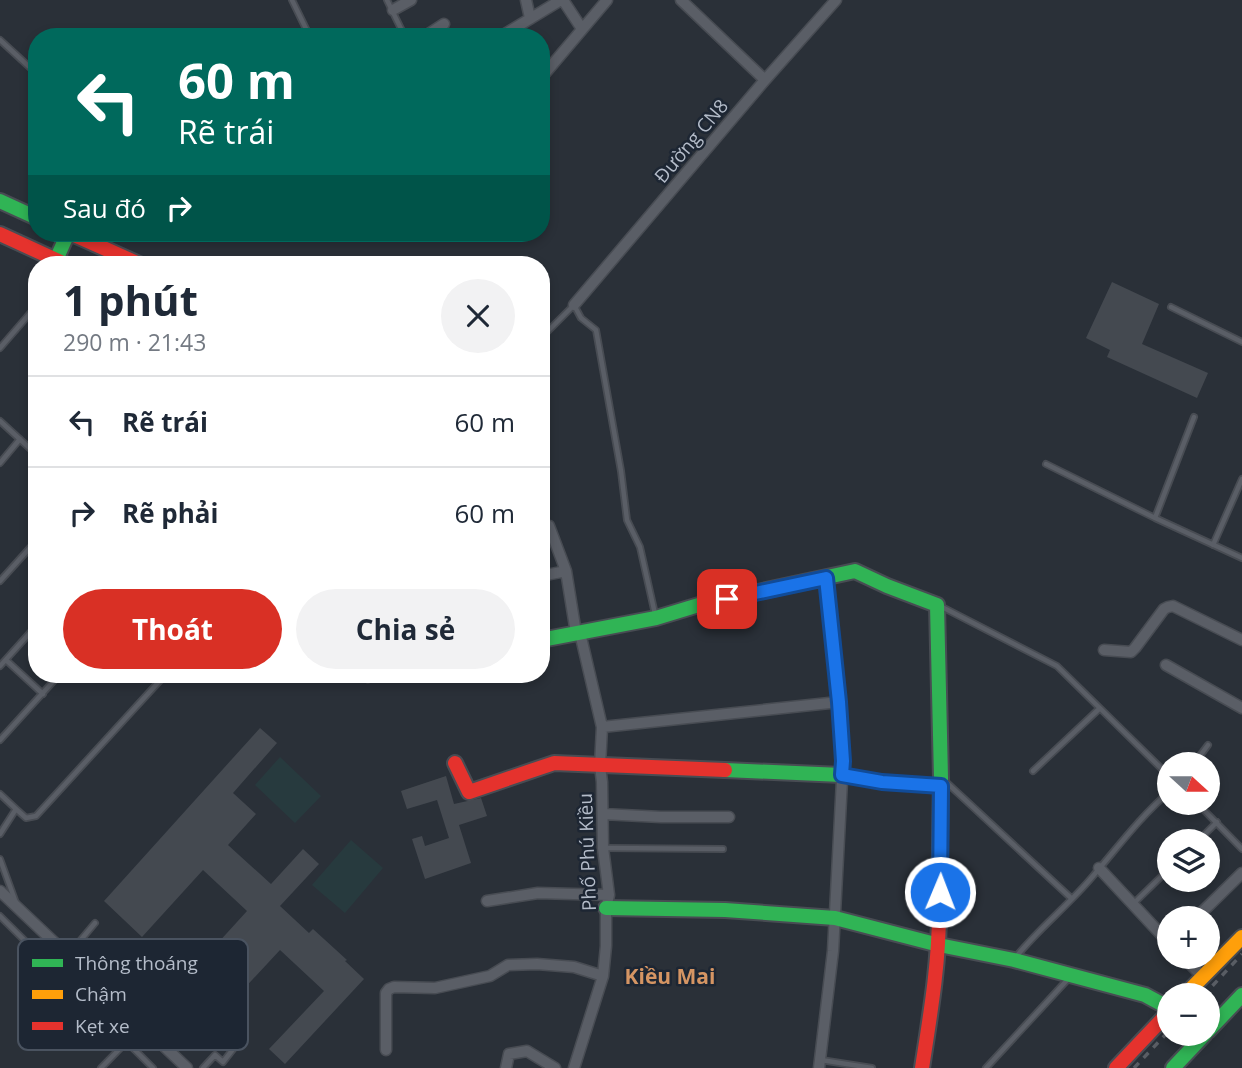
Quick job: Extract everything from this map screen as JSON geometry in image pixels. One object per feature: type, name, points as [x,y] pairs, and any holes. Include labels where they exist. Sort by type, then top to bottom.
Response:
[{"type":"main road","points":[[0,201],[28,214]]},
{"type":"main road","points":[[0,234],[47,256]]},
{"type":"main road","points":[[89,242],[121,256]]},
{"type":"main road","points":[[550,638],[656,618],[702,604],[855,571],[937,605],[941,782],[939,945],[922,1068]]},
{"type":"main road","points":[[455,763],[469,792],[554,763],[842,775]]},
{"type":"main road","points":[[608,901],[835,918],[1072,975],[1145,995],[1157,1002]]},
{"type":"main road","points":[[1197,983],[1242,937]]},
{"type":"main road","points":[[1220,1018],[1242,995]]},
{"type":"main road","points":[[1116,1068],[1157,1023]]},
{"type":"main road","points":[[1173,1068],[1194,1046]]},
{"type":"street","points":[[393,10],[411,0]]},
{"type":"street","points":[[526,0],[530,18]]},
{"type":"street","points":[[514,28],[562,0],[582,29]]},
{"type":"street","points":[[550,67],[607,0]]},
{"type":"street","points":[[681,0],[765,80]]},
{"type":"street","name":"Đường CN8","points":[[574,305],[836,0]]},
{"type":"street","points":[[438,28],[444,24]]},
{"type":"street","name":"Phố Phú Kiều","points":[[550,529],[566,571],[578,633],[602,727],[600,766],[608,901],[606,946],[603,976],[575,1068]]},
{"type":"street","points":[[550,574],[566,571]]},
{"type":"street","points":[[820,1064],[833,951],[843,761],[826,578]]},
{"type":"street","points":[[1104,650],[1131,652],[1164,609],[1173,606],[1242,639]]},
{"type":"street","points":[[1166,665],[1242,708]]},
{"type":"street","points":[[602,727],[839,702]]},
{"type":"street","points":[[603,814],[729,817]]},
{"type":"street","points":[[1099,868],[1157,931]]},
{"type":"street","points":[[1208,906],[1242,873]]},
{"type":"street","points":[[0,891],[51,939]]},
{"type":"street","points":[[487,901],[538,893],[608,901]]},
{"type":"street","points":[[386,1050],[386,993],[394,987],[435,988],[490,976],[508,965],[574,967],[603,976]]},
{"type":"street","points":[[1195,969],[1203,977]]},
{"type":"street","points":[[169,1050],[187,1068]]},
{"type":"street","points":[[506,1068],[509,1054],[527,1051],[555,1068]]},
{"type":"lane","points":[[292,0],[306,28]]},
{"type":"lane","points":[[387,0],[401,28]]},
{"type":"lane","points":[[0,40],[28,66]]},
{"type":"lane","points":[[550,329],[574,305],[581,318],[596,330],[598,335],[627,520],[640,547],[656,618]]},
{"type":"lane","points":[[1171,307],[1242,342]]},
{"type":"lane","points":[[0,348],[28,316]]},
{"type":"lane","points":[[1155,518],[1194,418]]},
{"type":"lane","points":[[0,421],[28,447]]},
{"type":"lane","points":[[0,463],[20,439]]},
{"type":"lane","points":[[1046,464],[1242,558]]},
{"type":"lane","points":[[1213,545],[1242,479]]},
{"type":"lane","points":[[0,581],[28,550]]},
{"type":"lane","points":[[937,605],[1057,666],[1157,765]]},
{"type":"lane","points":[[0,666],[28,635]]},
{"type":"lane","points":[[6,660],[28,680]]},
{"type":"lane","points":[[31,683],[43,694]]},
{"type":"lane","points":[[0,740],[52,683]]},
{"type":"lane","points":[[0,794],[26,818],[36,816],[158,683]]},
{"type":"lane","points":[[1033,771],[1099,709]]},
{"type":"lane","points":[[1203,752],[1208,745]]},
{"type":"lane","points":[[842,775],[882,782],[941,782],[1071,898]]},
{"type":"lane","points":[[1014,960],[1157,802]]},
{"type":"lane","points":[[0,834],[16,809]]},
{"type":"lane","points":[[1211,816],[1242,849]]},
{"type":"lane","points":[[1210,829],[1217,822]]},
{"type":"lane","points":[[603,848],[723,849]]},
{"type":"lane","points":[[0,859],[18,907]]},
{"type":"lane","points":[[1132,905],[1157,881]]},
{"type":"lane","points":[[0,916],[23,939]]},
{"type":"lane","points":[[82,939],[95,923]]},
{"type":"lane","points":[[986,1068],[1072,975]]},
{"type":"lane","points":[[102,1068],[119,1050]]},
{"type":"lane","points":[[135,1050],[153,1068]]},
{"type":"lane","points":[[203,1068],[215,1055],[223,1062],[232,1050]]},
{"type":"lane","points":[[820,1064],[872,1068]]},
{"type":"green space","points":[[280,757],[321,796],[295,823],[255,785]]},
{"type":"green space","points":[[351,840],[383,868],[345,913],[312,885]]},
{"type":"building","points":[[1112,282],[1159,304],[1142,344],[1208,373],[1197,398],[1107,357],[1110,350],[1086,338]]},
{"type":"building","points":[[260,728],[277,743],[233,793],[256,814],[228,845],[271,884],[303,849],[319,864],[280,906],[309,933],[313,929],[364,979],[285,1064],[269,1049],[324,991],[280,950],[248,984],[248,939],[222,939],[247,911],[203,870],[142,937],[104,901]]},
{"type":"building","points":[[446,776],[454,804],[481,798],[487,816],[459,825],[471,863],[425,879],[412,839],[422,836],[425,846],[449,838],[437,800],[407,809],[401,791]]},
{"type":"railway","points":[[1215,983],[1242,954]]},
{"type":"railway","points":[[1134,1068],[1157,1044]]},
{"type":"traffic: fast","points":[[0,201],[28,214]]},
{"type":"traffic: fast","points":[[58,256],[64,242]]},
{"type":"traffic: fast","points":[[550,638],[656,618],[702,604],[855,571],[937,605],[941,778],[939,912]]},
{"type":"traffic: fast","points":[[725,770],[842,775]]},
{"type":"traffic: fast","points":[[606,908],[725,910],[835,918],[939,945],[1014,960],[1145,995],[1157,1002]]},
{"type":"traffic: fast","points":[[1220,1018],[1242,995]]},
{"type":"traffic: fast","points":[[1173,1068],[1194,1046]]},
{"type":"traffic: slow","points":[[1197,983],[1242,937]]},
{"type":"traffic: jam","points":[[0,234],[48,256]]},
{"type":"traffic: jam","points":[[90,242],[121,256]]},
{"type":"traffic: jam","points":[[455,763],[469,792],[554,763],[725,770]]},
{"type":"traffic: jam","points":[[922,1068],[936,971],[939,912]]},
{"type":"traffic: jam","points":[[1116,1068],[1157,1025]]},
{"type":"district","name":"Kiều Mai","points":[[670,977]]},
{"type":"route","points":[[727,599],[826,578],[839,702],[842,775],[882,782],[941,786],[940,892]]}]
